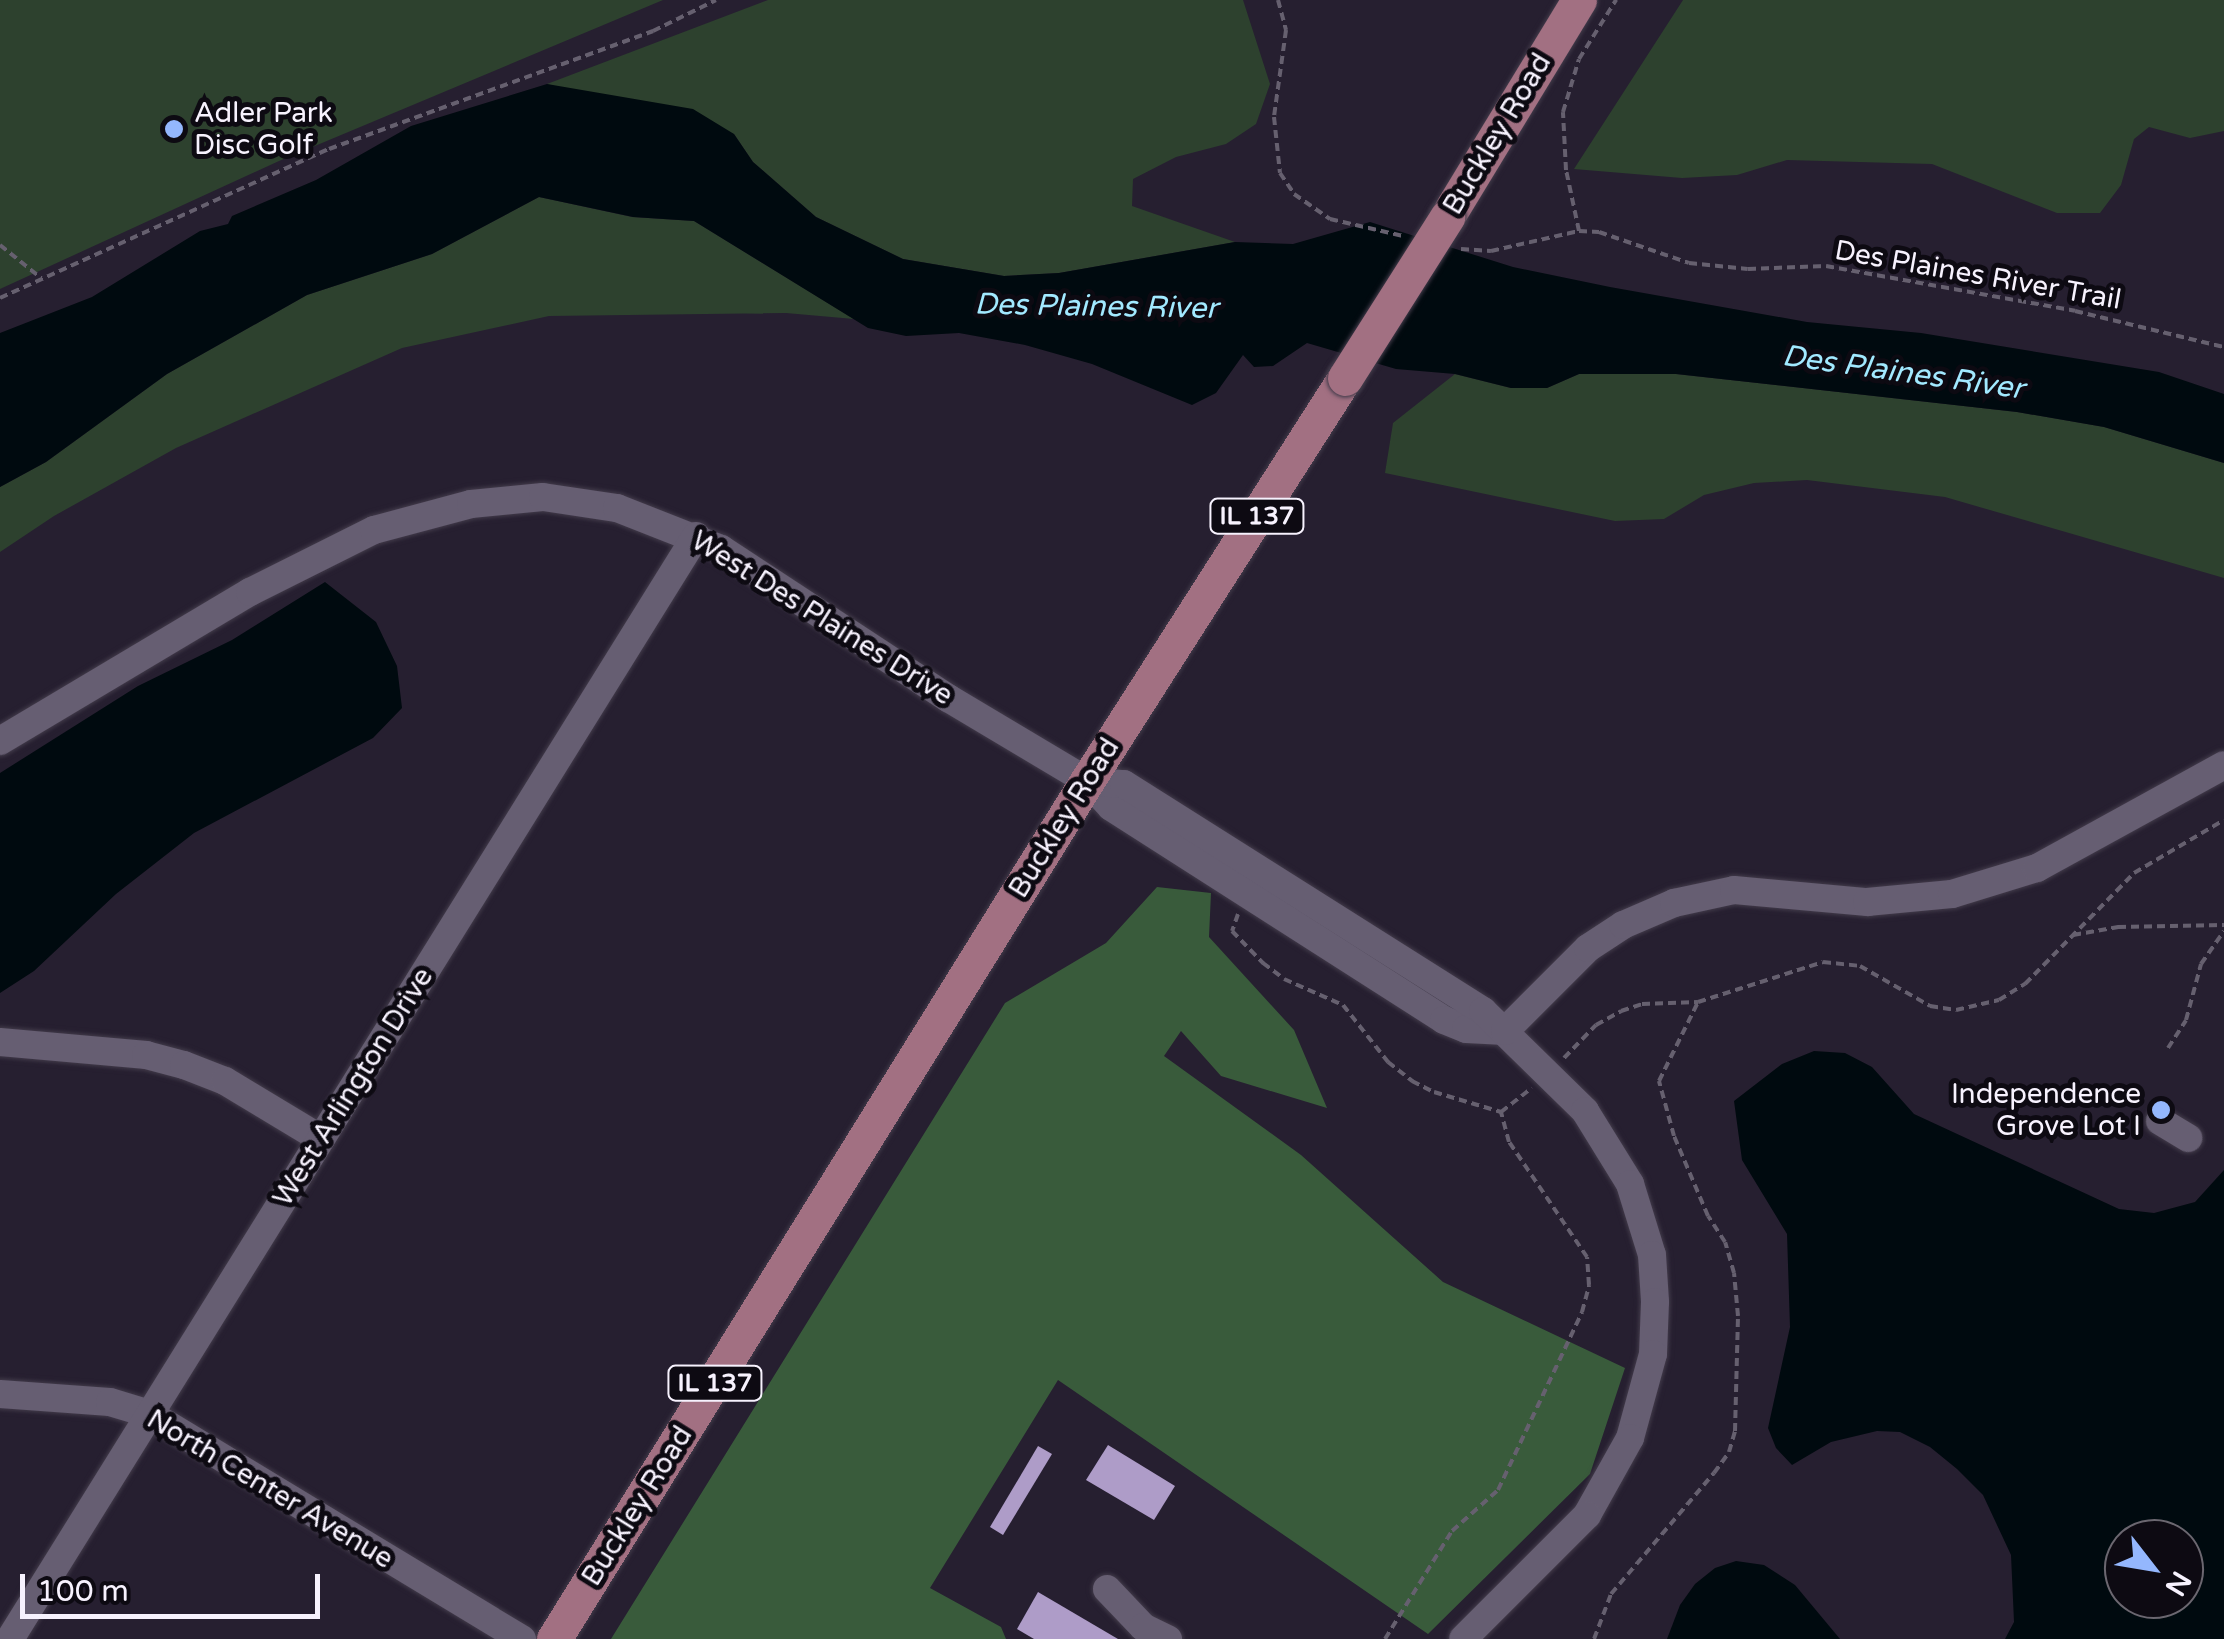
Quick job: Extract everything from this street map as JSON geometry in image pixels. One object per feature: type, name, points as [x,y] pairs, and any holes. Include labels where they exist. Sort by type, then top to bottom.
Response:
[{"type":"main road","name":"Buckley Road","points":[[554,1639],[1099,794],[1345,378],[1578,0]]},
{"type":"street","name":"West Des Plaines Drive","points":[[0,740],[323,552],[427,513],[542,497],[617,508],[696,536],[1099,794]]},
{"type":"street","name":"West Arlington Drive","points":[[10,1639],[696,536]]},
{"type":"street","points":[[1505,1032],[1534,998],[1588,948],[1623,925],[1674,903],[1734,890],[1866,902],[1952,894],[2037,868],[2224,765]]},
{"type":"street","points":[[1099,794],[1124,784],[1252,893],[1444,1020],[1466,1029],[1505,1032]]},
{"type":"street","points":[[1192,841],[1293,894],[1482,1011],[1586,1111],[1630,1184],[1652,1255],[1653,1354],[1630,1438],[1586,1515],[1463,1639]]},
{"type":"street","points":[[0,1042],[146,1055],[184,1065],[225,1081],[321,1140]]},
{"type":"street","points":[[2160,1121],[2188,1138]]},
{"type":"street","name":"North Center Avenue","points":[[0,1394],[110,1402],[150,1414],[522,1639]]},
{"type":"street","points":[[1107,1589],[1144,1628],[1168,1639]]},
{"type":"path","points":[[0,298],[329,149],[653,32],[716,0]]},
{"type":"path","points":[[1278,0],[1286,30],[1274,117],[1280,173],[1294,194],[1330,220],[1352,225]]},
{"type":"path","points":[[1579,230],[1566,170],[1564,112],[1579,60],[1616,0]]},
{"type":"path","name":"Des Plaines River Trail","points":[[1491,251],[1579,230],[1620,236],[1689,263],[1748,268],[1826,266],[2075,311],[2224,347]]},
{"type":"path","points":[[0,245],[42,278]]},
{"type":"path","points":[[1252,893],[1232,931],[1263,963],[1284,979],[1343,1005],[1388,1062],[1412,1080],[1434,1092],[1500,1112],[1516,1104],[1596,1025],[1622,1011],[1642,1004],[1698,1002],[1823,962],[1860,966],[1930,1006],[1956,1010],[1999,1000],[2025,984],[2134,873],[2224,820]]},
{"type":"path","points":[[2073,935],[2118,927],[2224,928]]},
{"type":"path","points":[[2168,1048],[2186,1020],[2201,964],[2224,928]]},
{"type":"path","points":[[1594,1639],[1611,1594],[1714,1473],[1735,1431],[1738,1316],[1734,1273],[1725,1242],[1708,1216],[1674,1136],[1659,1081],[1666,1058],[1698,1002]]},
{"type":"path","points":[[1385,1639],[1452,1531],[1498,1490],[1582,1312],[1590,1285],[1587,1257],[1510,1142],[1500,1112]]},
{"type":"green space","name":"Adler Park Disc Golf","points":[[0,0],[663,0],[279,161],[0,289]]},
{"type":"green space","points":[[768,0],[1243,0],[1270,84],[1256,124],[1226,144],[1176,157],[1133,179],[1132,206],[1235,242],[1059,273],[1004,276],[903,259],[816,217],[753,162],[734,134],[547,84]]},
{"type":"green space","points":[[1683,0],[2224,0],[2224,131],[2190,138],[2149,127],[2134,139],[2121,185],[2100,213],[2057,213],[1932,164],[1787,160],[1737,175],[1682,178],[1574,169]]},
{"type":"green space","points":[[539,197],[632,217],[694,221],[854,319],[786,313],[549,316],[402,348],[176,448],[54,516],[0,552],[0,487],[46,462],[167,374],[307,295],[432,254]]},
{"type":"green space","points":[[1455,374],[1511,388],[1547,388],[1579,374],[1676,374],[2017,412],[2104,427],[2224,463],[2224,578],[1945,497],[1807,480],[1754,483],[1704,495],[1664,519],[1615,521],[1385,473],[1393,423]]},
{"type":"green space","points":[[1157,887],[1211,893],[1209,937],[1294,1030],[1327,1108],[1221,1076],[1181,1031],[1164,1056],[1301,1155],[1443,1282],[1625,1368],[1590,1474],[1428,1634],[1058,1380],[930,1588],[1001,1627],[1006,1639],[611,1639],[1005,1003],[1106,943]]},
{"type":"water","name":"Des Plaines River","points":[[547,84],[693,109],[734,134],[753,162],[816,217],[903,259],[1004,276],[1059,273],[1235,242],[1293,244],[1370,222],[1513,267],[1610,287],[1807,322],[1921,333],[2159,372],[2224,394],[2224,463],[2104,427],[2017,412],[1676,374],[1579,374],[1547,388],[1511,388],[1455,374],[1396,369],[1307,343],[1273,366],[1254,367],[1243,355],[1216,393],[1192,405],[1092,364],[1025,345],[959,333],[906,336],[868,328],[694,221],[633,217],[539,197],[432,254],[307,295],[167,374],[46,462],[0,487],[0,333],[92,297],[200,231],[228,224],[232,216],[316,180],[411,126]]},
{"type":"water","points":[[325,582],[376,622],[397,666],[402,708],[373,738],[194,833],[116,894],[34,971],[0,993],[0,773],[138,686],[232,640]]},
{"type":"water","points":[[1814,1051],[1845,1053],[1872,1067],[1914,1114],[2119,1209],[2154,1213],[2195,1202],[2224,1170],[2224,1639],[2005,1639],[2014,1622],[2011,1555],[1983,1495],[1957,1469],[1930,1447],[1900,1432],[1877,1431],[1831,1442],[1792,1465],[1776,1448],[1768,1428],[1790,1327],[1787,1234],[1742,1160],[1734,1101],[1782,1064]]},
{"type":"water","points":[[1736,1561],[1764,1565],[1795,1585],[1840,1639],[1667,1639],[1680,1605],[1695,1584],[1715,1568]]},
{"type":"building","points":[[1108,1445],[1175,1486],[1154,1520],[1086,1480]]},
{"type":"building","points":[[1038,1446],[1052,1454],[1003,1535],[990,1527]]},
{"type":"building","points":[[1038,1592],[1118,1639],[1034,1639],[1017,1629]]},
{"type":"place","name":"Adler Park Disc Golf","points":[[174,129]]},
{"type":"place","name":"Independence Grove Lot I","points":[[2161,1110]]}]
